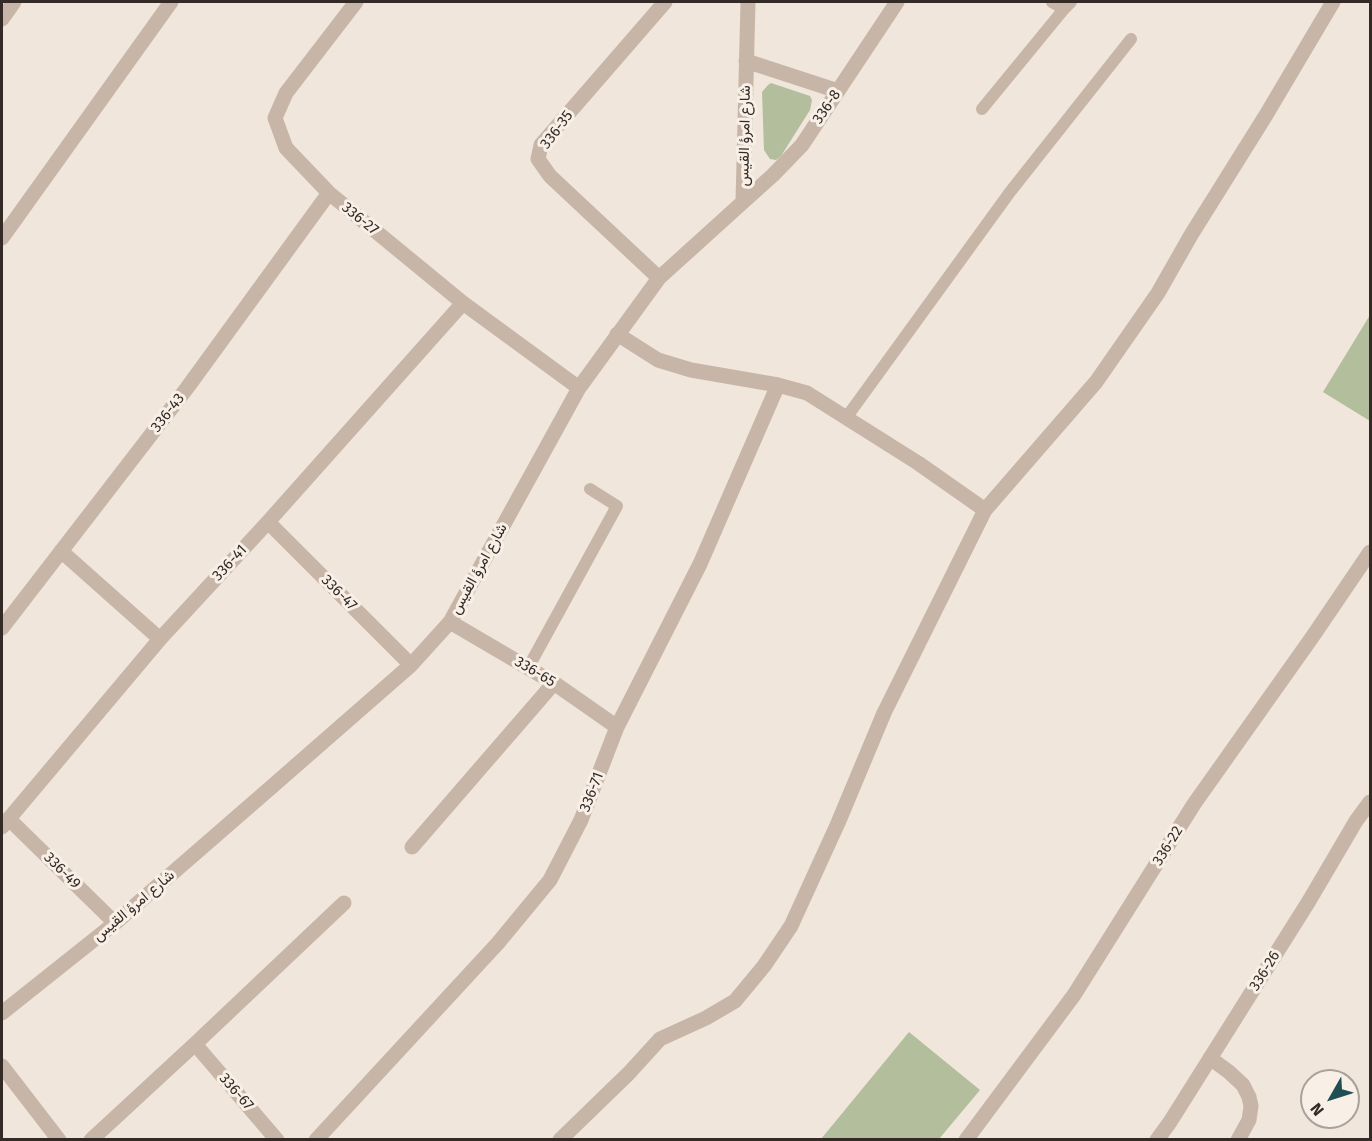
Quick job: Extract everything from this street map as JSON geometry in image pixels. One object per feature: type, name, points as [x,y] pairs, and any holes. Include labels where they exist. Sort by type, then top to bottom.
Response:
[{"type":"street","points":[[2,19],[14,2]]},
{"type":"street","points":[[2,238],[171,2]]},
{"type":"street","name":"336-27","points":[[356,2],[286,93],[275,118],[286,148],[329,193],[463,303],[579,388]]},
{"type":"street","name":"336-35","points":[[659,278],[550,176],[538,159],[541,145],[665,2]]},
{"type":"street","name":"شارع امرؤ القيس","points":[[2,1013],[115,923],[411,665],[450,621],[579,388],[659,278],[743,202],[748,2]]},
{"type":"street","name":"336-8","points":[[743,202],[802,145],[897,2]]},
{"type":"street","points":[[560,1140],[629,1073],[660,1039],[706,1018],[735,1000],[764,966],[791,926],[838,824],[884,713],[984,510],[1096,382],[1158,293],[1334,2]]},
{"type":"street","points":[[746,61],[838,91]]},
{"type":"street","name":"336-43","points":[[2,628],[187,388],[329,193]]},
{"type":"street","name":"336-41","points":[[5,823],[160,639],[268,522],[463,303]]},
{"type":"street","points":[[617,334],[658,360],[692,370],[778,385],[807,393],[918,463],[984,510]]},
{"type":"street","name":"336-71","points":[[316,1140],[498,943],[549,880],[581,820],[617,727],[700,564],[778,385]]},
{"type":"street","name":"336-47","points":[[268,522],[411,665]]},
{"type":"street","points":[[61,551],[160,639]]},
{"type":"street","name":"336-22","points":[[966,1140],[1074,995],[1194,804],[1371,552]]},
{"type":"street","name":"336-65","points":[[450,621],[554,683],[617,727]]},
{"type":"street","points":[[412,847],[554,683]]},
{"type":"street","name":"336-26","points":[[1157,1140],[1309,901],[1356,821],[1371,802]]},
{"type":"street","name":"336-49","points":[[5,823],[115,923]]},
{"type":"street","points":[[91,1140],[344,903]]},
{"type":"street","name":"336-67","points":[[195,1044],[277,1140]]},
{"type":"street","points":[[1210,1058],[1243,1085],[1249,1097],[1251,1106],[1249,1120],[1238,1140]]},
{"type":"street","points":[[2,1066],[59,1140]]},
{"type":"lane","points":[[982,109],[1068,5],[1052,2]]},
{"type":"lane","points":[[846,418],[1010,192],[1131,39]]},
{"type":"lane","points":[[528,668],[617,506],[590,489]]},
{"type":"green space","points":[[771,83],[810,96],[812,100],[810,110],[781,156],[776,160],[770,159],[764,150],[762,92]]},
{"type":"green space","points":[[1370,315],[1370,421],[1323,392]]},
{"type":"green space","points":[[909,1032],[980,1090],[939,1139],[821,1139]]}]
